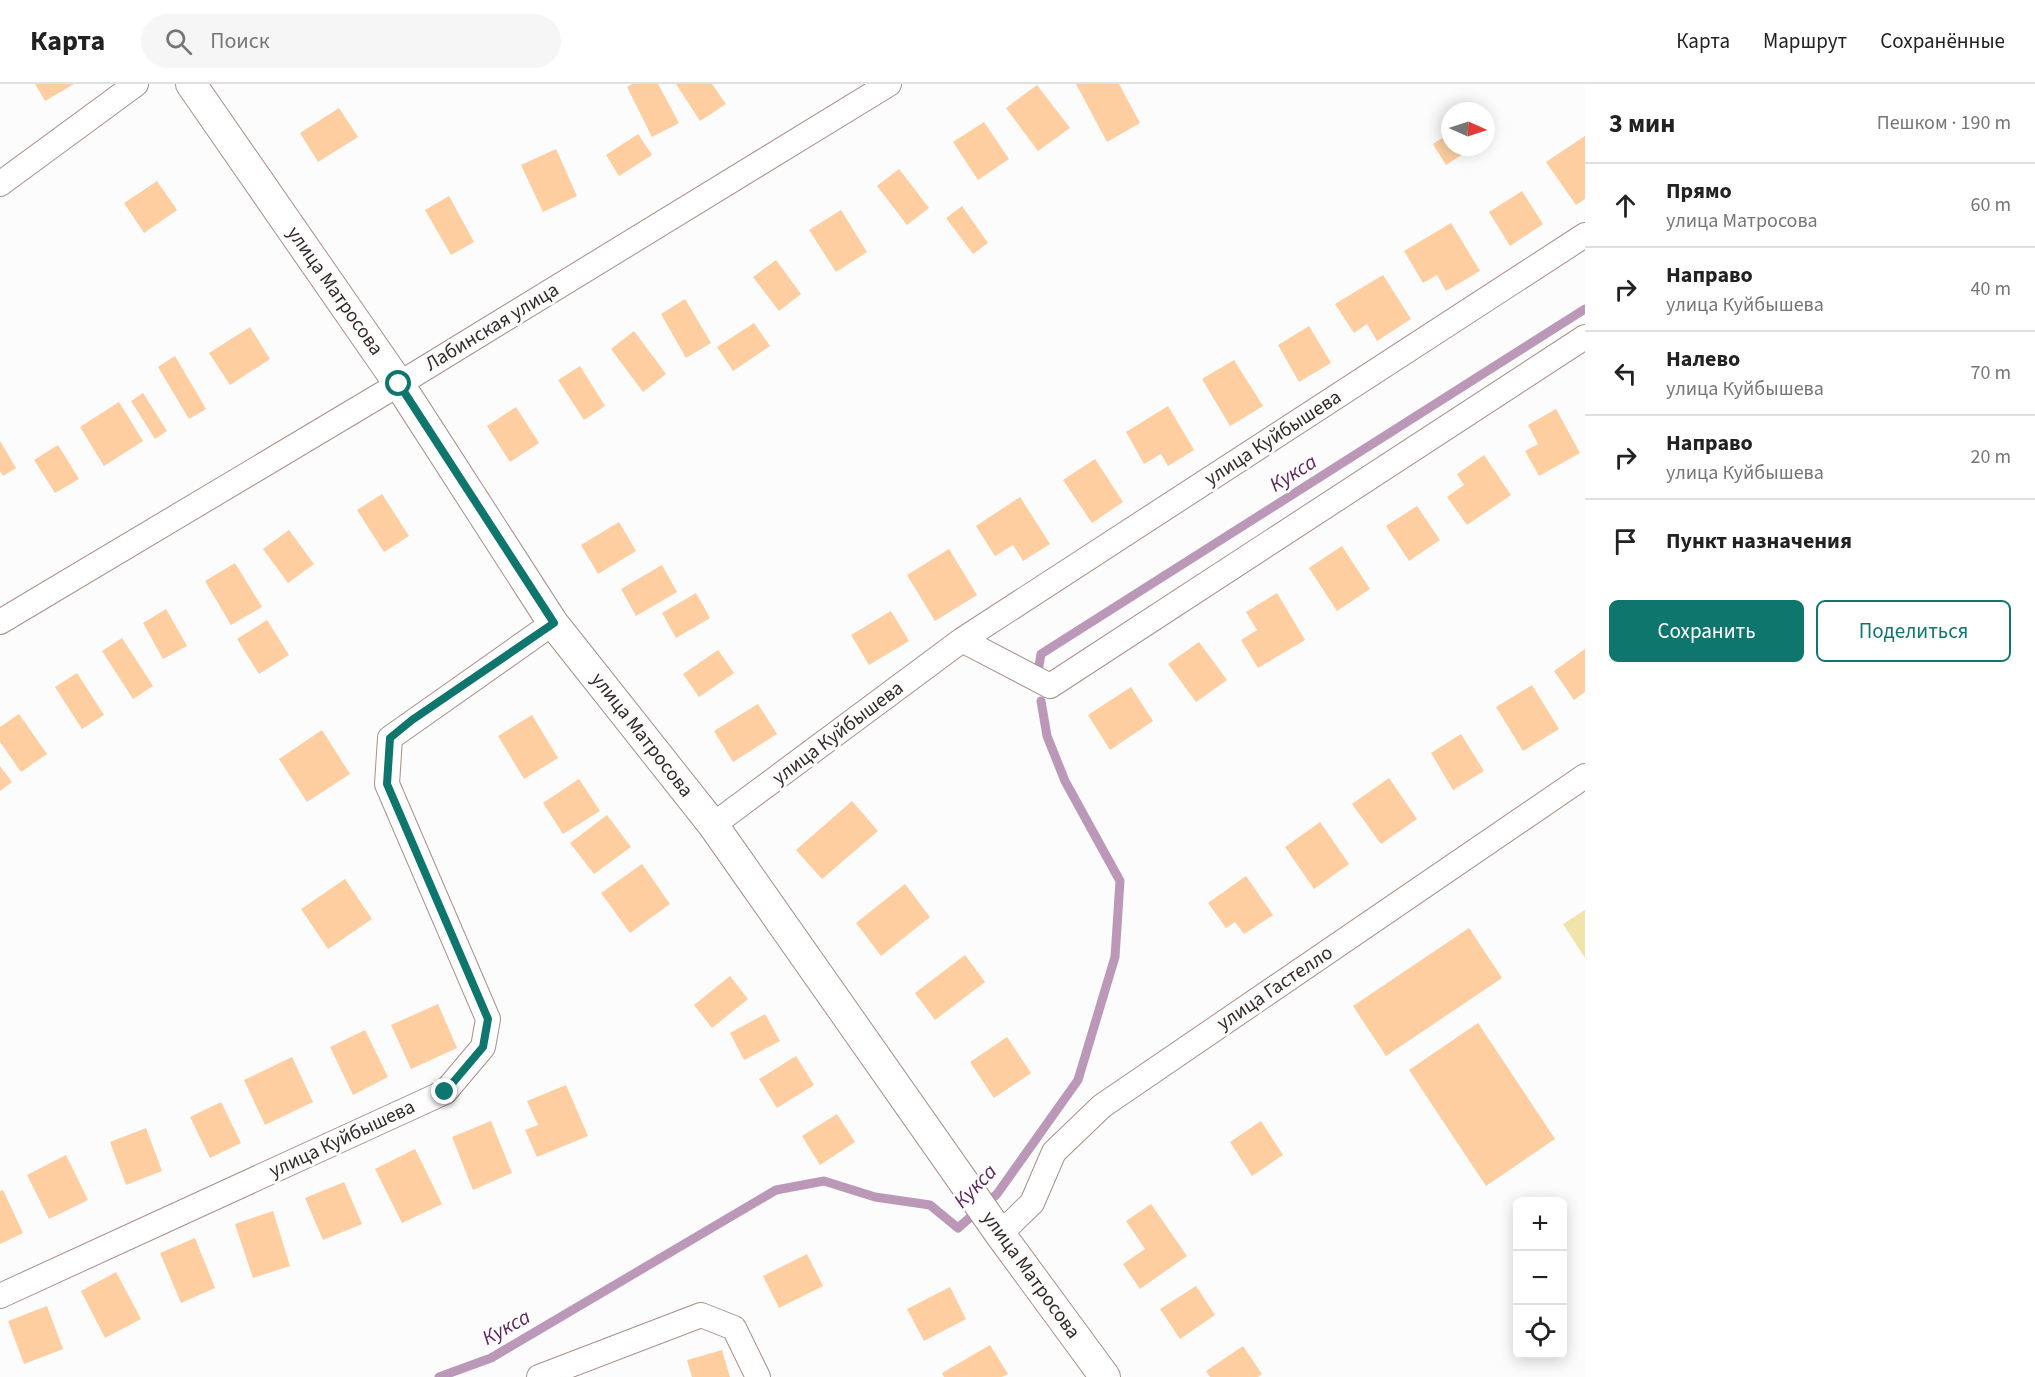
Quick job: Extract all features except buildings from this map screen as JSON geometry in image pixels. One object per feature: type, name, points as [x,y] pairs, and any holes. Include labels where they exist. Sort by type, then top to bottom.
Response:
[{"type":"street","points":[[0,184],[136,84]]},
{"type":"street","name":"улица Матросова","points":[[191,84],[399,384],[554,623],[713,825],[971,1190],[995,1228],[1105,1377]]},
{"type":"street","name":"Лабинская улица","points":[[0,622],[399,384],[889,84]]},
{"type":"street","name":"улица Куйбышева","points":[[713,825],[962,640],[1585,235]]},
{"type":"street","points":[[962,640],[1050,686],[1585,337]]},
{"type":"street","name":"улица Куйбышева","points":[[0,1296],[445,1092],[483,1047],[488,1019],[387,784],[390,738],[412,720],[554,623]]},
{"type":"street","name":"улица Гастелло","points":[[995,1228],[1032,1203],[1054,1152],[1102,1106],[1585,776]]},
{"type":"street","points":[[540,1377],[701,1315],[734,1328],[758,1377]]},
{"type":"shaded area","points":[[1585,910],[1585,958],[1563,924]]},
{"type":"waterway","name":"Кукса","points":[[1037,678],[1041,654],[1585,309]]},
{"type":"waterway","name":"Кукса","points":[[439,1377],[491,1358],[776,1190],[824,1181],[875,1197],[930,1205],[958,1228],[997,1194],[1078,1080],[1115,957],[1120,881],[1065,781],[1047,736],[1041,701]]},
{"type":"route","points":[[399,384],[554,623],[412,720],[390,738],[387,784],[488,1019],[483,1047],[445,1092]]}]
